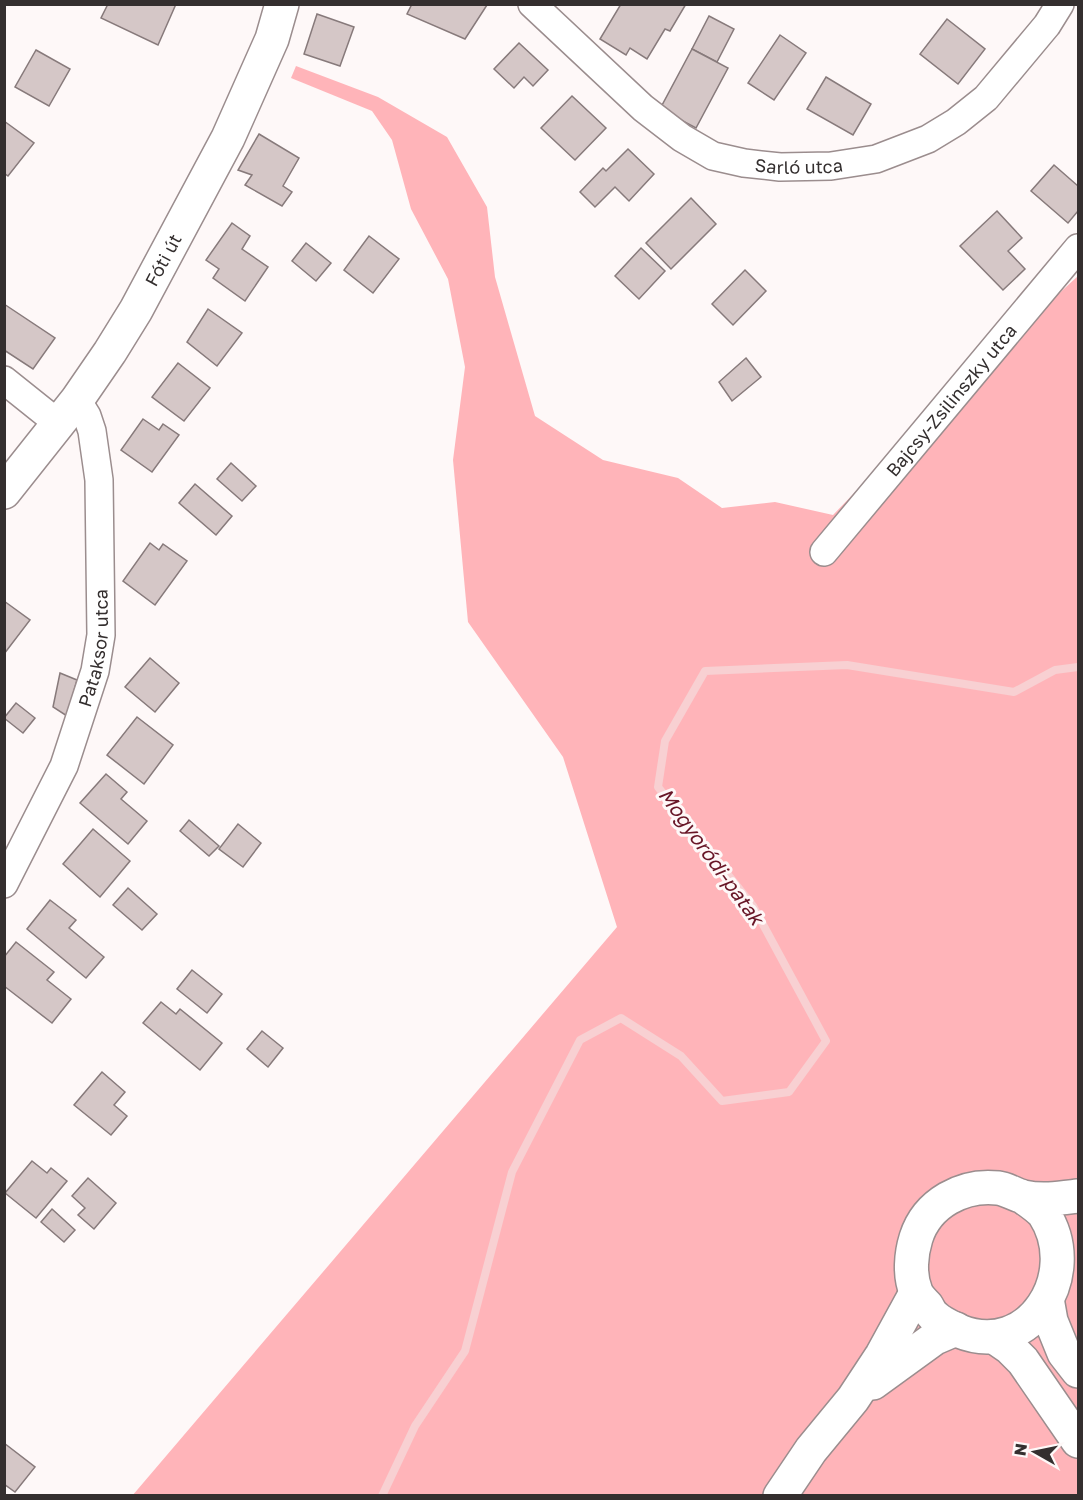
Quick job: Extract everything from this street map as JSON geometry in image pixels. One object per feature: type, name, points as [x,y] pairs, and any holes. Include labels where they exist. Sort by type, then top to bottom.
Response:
[{"type":"main road","name":"Fóti út","points":[[4,492],[68,412],[136,310],[228,138],[267,50],[282,4]]},
{"type":"main road","points":[[976,1187],[1000,1188],[1023,1197],[1042,1212],[1056,1235],[1070,1248],[1048,1304],[1032,1322],[1014,1332],[994,1337],[973,1336],[935,1318],[916,1293],[912,1275],[912,1251],[919,1228],[933,1208],[953,1194],[976,1187]]},
{"type":"main road","points":[[1023,1197],[1051,1199],[1078,1196]]},
{"type":"main road","points":[[780,1496],[812,1450],[853,1399],[882,1355],[916,1293]]},
{"type":"main road","points":[[1048,1304],[1051,1321],[1064,1353],[1078,1371]]},
{"type":"main road","points":[[853,1399],[904,1359],[935,1338],[956,1329]]},
{"type":"main road","points":[[994,1337],[1023,1361],[1078,1442]]},
{"type":"street","name":"Sarló utca","points":[[532,4],[643,108],[681,138],[713,156],[744,163],[780,167],[831,166],[876,159],[928,139],[956,122],[986,98],[1047,25],[1060,4]]},
{"type":"street","name":"Bajcsy-Zsilinszky utca","points":[[824,552],[1078,248]]},
{"type":"street","points":[[4,380],[68,412]]},
{"type":"street","name":"Pataksor utca","points":[[4,884],[64,766],[95,671],[101,635],[99,480],[92,431],[87,416],[68,412]]},
{"type":"shaded area","points":[[296,66],[378,97],[447,137],[487,207],[495,277],[535,416],[603,460],[678,478],[722,508],[775,502],[833,515],[995,352],[1078,276],[1078,1495],[132,1496],[617,927],[563,757],[468,622],[453,460],[465,367],[448,279],[411,209],[392,140],[372,111],[291,78]]},
{"type":"building","points":[[108,4],[176,4],[158,45],[101,18]]},
{"type":"building","points":[[412,4],[487,5],[465,39],[407,14]]},
{"type":"building","points":[[621,4],[686,4],[670,31],[665,29],[647,59],[630,48],[626,55],[600,39]]},
{"type":"building","points":[[317,14],[354,27],[340,66],[304,54]]},
{"type":"building","points":[[709,16],[734,29],[717,62],[692,49]]},
{"type":"building","points":[[947,19],[985,49],[958,84],[920,54]]},
{"type":"building","points":[[780,35],[806,53],[774,100],[748,83]]},
{"type":"building","points":[[519,43],[548,70],[533,86],[524,77],[514,88],[494,69]]},
{"type":"building","points":[[692,49],[728,68],[696,128],[660,109]]},
{"type":"building","points":[[36,50],[70,69],[49,106],[15,87]]},
{"type":"building","points":[[826,77],[871,104],[853,135],[807,109]]},
{"type":"building","points":[[572,96],[606,128],[575,160],[541,128]]},
{"type":"building","points":[[4,121],[34,143],[8,176],[4,173]]},
{"type":"building","points":[[259,134],[299,158],[283,186],[292,192],[282,206],[245,185],[252,175],[238,170]]},
{"type":"building","points":[[628,149],[654,174],[629,201],[615,187],[595,207],[580,192],[603,168],[606,171]]},
{"type":"building","points":[[1054,165],[1078,186],[1078,211],[1068,223],[1031,191]]},
{"type":"building","points":[[691,198],[716,224],[671,269],[646,243]]},
{"type":"building","points":[[997,211],[1022,238],[1008,251],[1025,269],[1003,290],[960,246]]},
{"type":"building","points":[[232,223],[250,236],[242,249],[268,267],[245,301],[213,278],[219,269],[206,260]]},
{"type":"building","points":[[369,236],[399,259],[373,293],[344,270]]},
{"type":"building","points":[[306,243],[331,263],[316,281],[292,261]]},
{"type":"building","points":[[641,248],[665,271],[639,299],[615,276]]},
{"type":"building","points":[[745,270],[766,291],[733,325],[712,304]]},
{"type":"building","points":[[4,304],[55,338],[33,369],[4,350]]},
{"type":"building","points":[[208,309],[242,333],[217,366],[187,342]]},
{"type":"building","points":[[746,358],[761,377],[732,401],[719,382]]},
{"type":"building","points":[[178,363],[210,388],[184,421],[152,397]]},
{"type":"building","points":[[143,419],[159,430],[163,424],[179,435],[152,472],[121,450]]},
{"type":"building","points":[[231,463],[256,486],[242,501],[217,479]]},
{"type":"building","points":[[195,484],[232,516],[216,535],[179,503]]},
{"type":"building","points":[[150,543],[159,550],[163,544],[187,561],[155,605],[123,581]]},
{"type":"building","points":[[4,601],[30,620],[4,654]]},
{"type":"building","points":[[150,658],[179,683],[155,712],[125,687]]},
{"type":"building","points":[[60,673],[77,680],[67,716],[53,707]]},
{"type":"building","points":[[16,703],[35,718],[23,733],[4,718]]},
{"type":"building","points":[[137,717],[173,745],[144,784],[107,755]]},
{"type":"building","points":[[106,774],[127,792],[121,799],[147,821],[128,844],[80,803]]},
{"type":"building","points":[[189,820],[219,846],[209,856],[180,831]]},
{"type":"building","points":[[238,824],[261,843],[243,867],[219,849]]},
{"type":"building","points":[[93,829],[130,861],[100,897],[63,864]]},
{"type":"building","points":[[128,888],[157,914],[142,930],[113,905]]},
{"type":"building","points":[[50,900],[76,920],[69,928],[104,957],[86,978],[27,929]]},
{"type":"building","points":[[16,942],[54,972],[47,980],[71,999],[52,1023],[4,986],[4,957]]},
{"type":"building","points":[[192,970],[222,994],[207,1013],[177,989]]},
{"type":"building","points":[[161,1002],[176,1014],[180,1009],[222,1043],[200,1070],[143,1023]]},
{"type":"building","points":[[262,1031],[283,1048],[268,1067],[247,1049]]},
{"type":"building","points":[[102,1072],[125,1092],[114,1105],[127,1116],[111,1135],[74,1105]]},
{"type":"building","points":[[32,1161],[47,1173],[51,1168],[67,1181],[36,1218],[5,1193]]},
{"type":"building","points":[[88,1178],[116,1203],[94,1229],[78,1215],[85,1208],[72,1196]]},
{"type":"building","points":[[52,1209],[75,1230],[64,1242],[41,1222]]},
{"type":"building","points":[[4,1443],[35,1467],[15,1492],[4,1484]]},
{"type":"waterway","name":"Mogyoródi-patak","points":[[382,1496],[415,1426],[465,1351],[512,1172],[580,1040],[621,1018],[681,1056],[722,1101],[789,1092],[826,1041],[753,906],[658,787],[665,741],[705,671],[847,665],[1014,692],[1055,670],[1078,667]]}]
